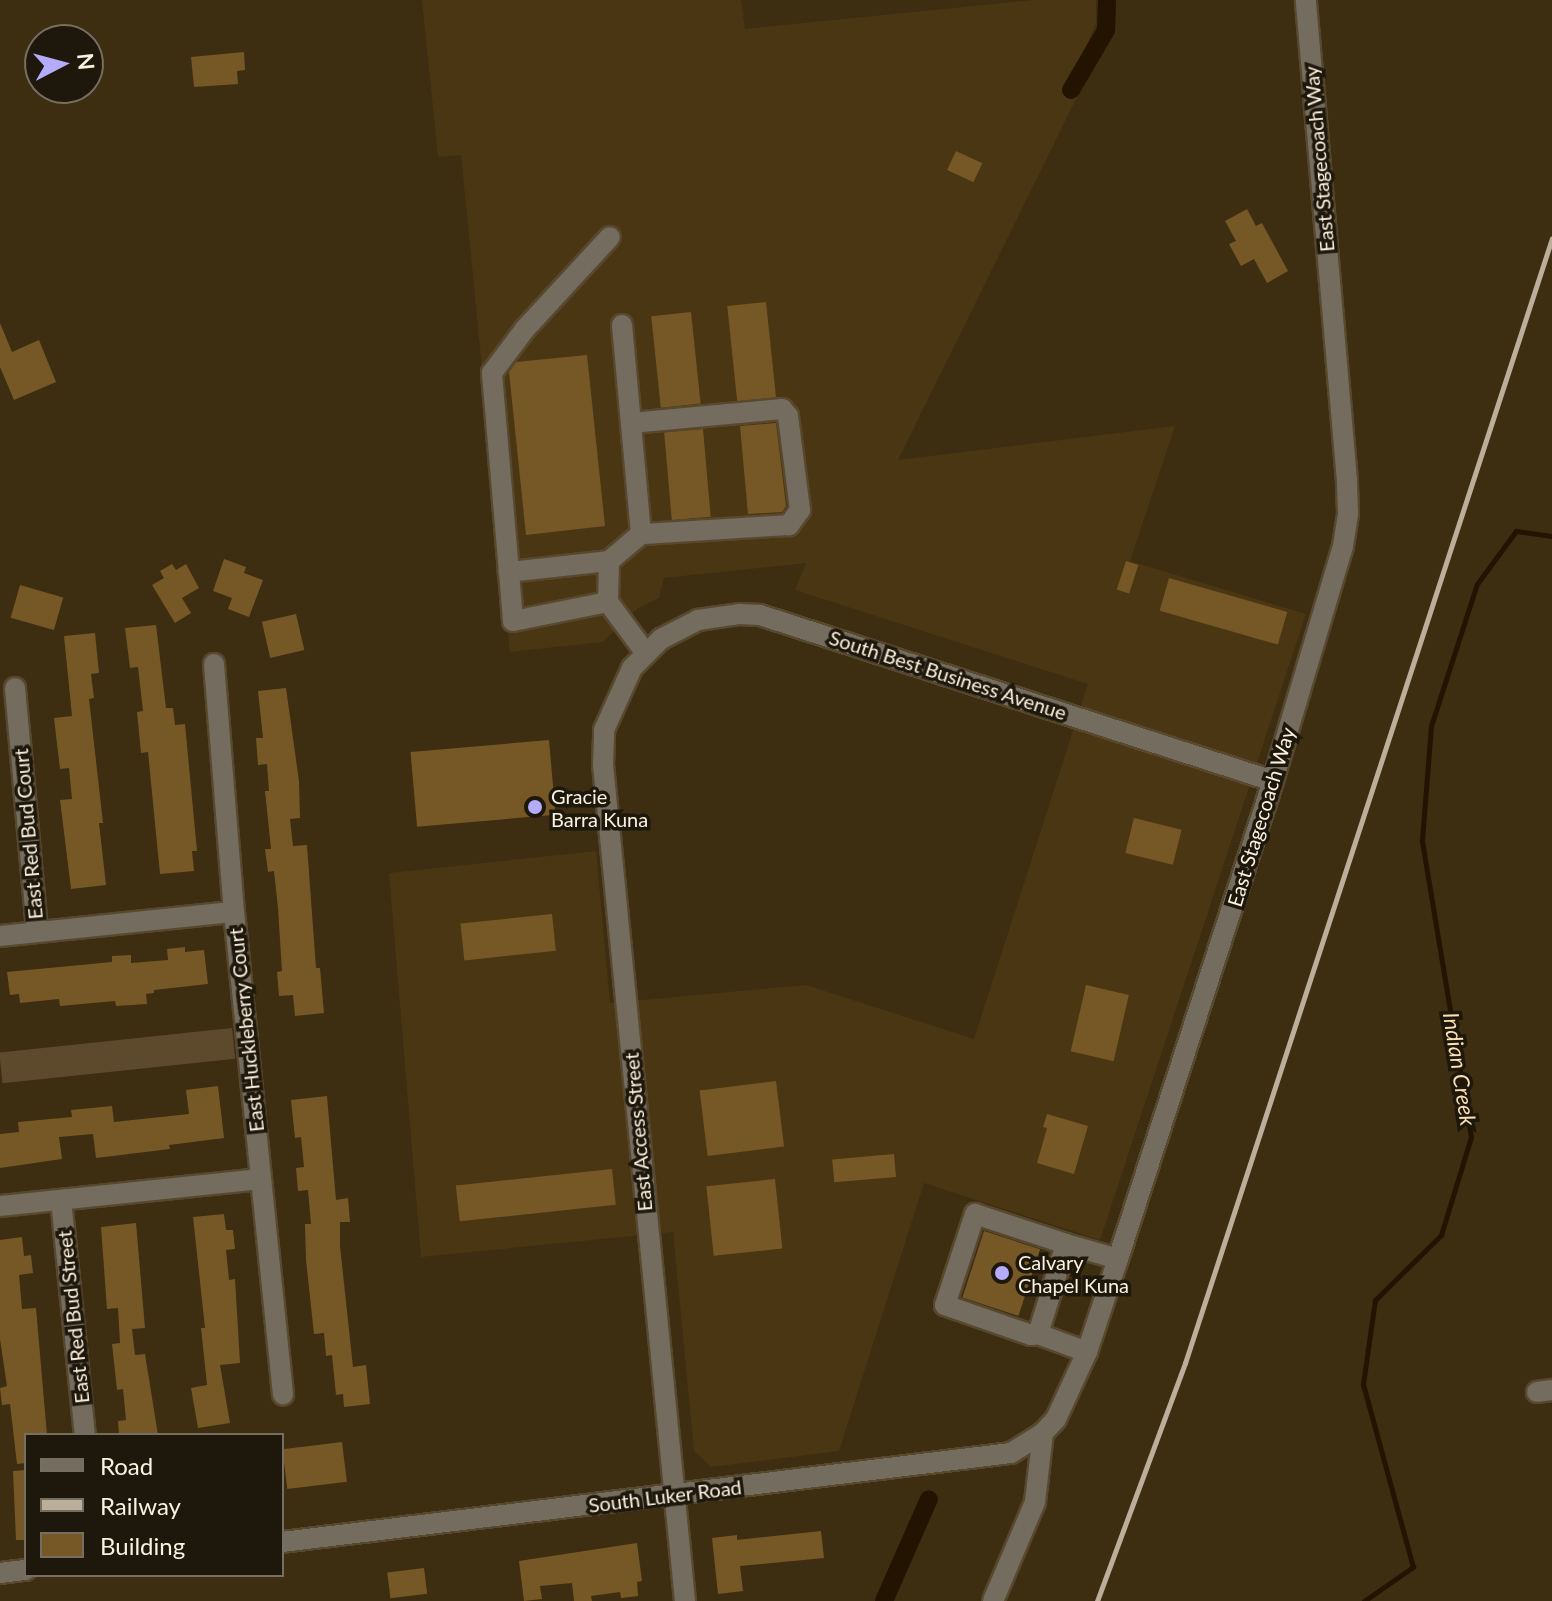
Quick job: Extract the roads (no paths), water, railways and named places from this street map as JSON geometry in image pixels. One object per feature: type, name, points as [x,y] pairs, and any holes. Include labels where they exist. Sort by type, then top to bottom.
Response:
[{"type":"street","name":"East Stagecoach Way","points":[[993,1601],[1035,1502],[1043,1433],[1069,1397],[1118,1259],[1273,781],[1343,546],[1348,513],[1306,0]]},
{"type":"street","points":[[608,602],[513,621],[492,373],[525,329],[610,237]]},
{"type":"street","points":[[622,325],[641,534]]},
{"type":"street","points":[[509,572],[609,561],[641,534],[789,525],[800,510],[788,416],[782,409],[631,423]]},
{"type":"street","points":[[609,561],[608,602],[638,660]]},
{"type":"street","name":"South Best Business Avenue","points":[[638,660],[670,633],[698,620],[718,615],[760,615],[1273,781]]},
{"type":"street","name":"East Access Street","points":[[638,660],[604,730],[603,765],[672,1494],[685,1601]]},
{"type":"street","name":"East Huckleberry Court","points":[[214,664],[234,912],[283,1395]]},
{"type":"street","name":"East Red Bud Court","points":[[15,688],[37,932]]},
{"type":"street","points":[[0,936],[234,912]]},
{"type":"street","points":[[0,1206],[261,1179]]},
{"type":"street","name":"East Red Bud Street","points":[[61,1200],[85,1433]]},
{"type":"street","points":[[1087,1352],[945,1305],[975,1214],[1118,1259]]},
{"type":"street","points":[[1038,1334],[1066,1244]]},
{"type":"street","name":"South Luker Road","points":[[284,1542],[1011,1453],[1043,1433]]},
{"type":"street","points":[[0,1573],[24,1570]]},
{"type":"waterway","points":[[1071,90],[1106,30],[1107,0]]},
{"type":"waterway","name":"Indian Creek","points":[[1364,1601],[1413,1567],[1363,1384],[1375,1300],[1441,1235],[1471,1137],[1422,840],[1431,726],[1477,584],[1516,531],[1552,536]]},
{"type":"waterway","points":[[884,1601],[929,1499]]},
{"type":"railway","points":[[1097,1601],[1185,1363],[1552,238]]},
{"type":"place","name":"Gracie Barra Kuna","points":[[535,807]]},
{"type":"place","name":"Calvary Chapel Kuna","points":[[1002,1273]]}]
